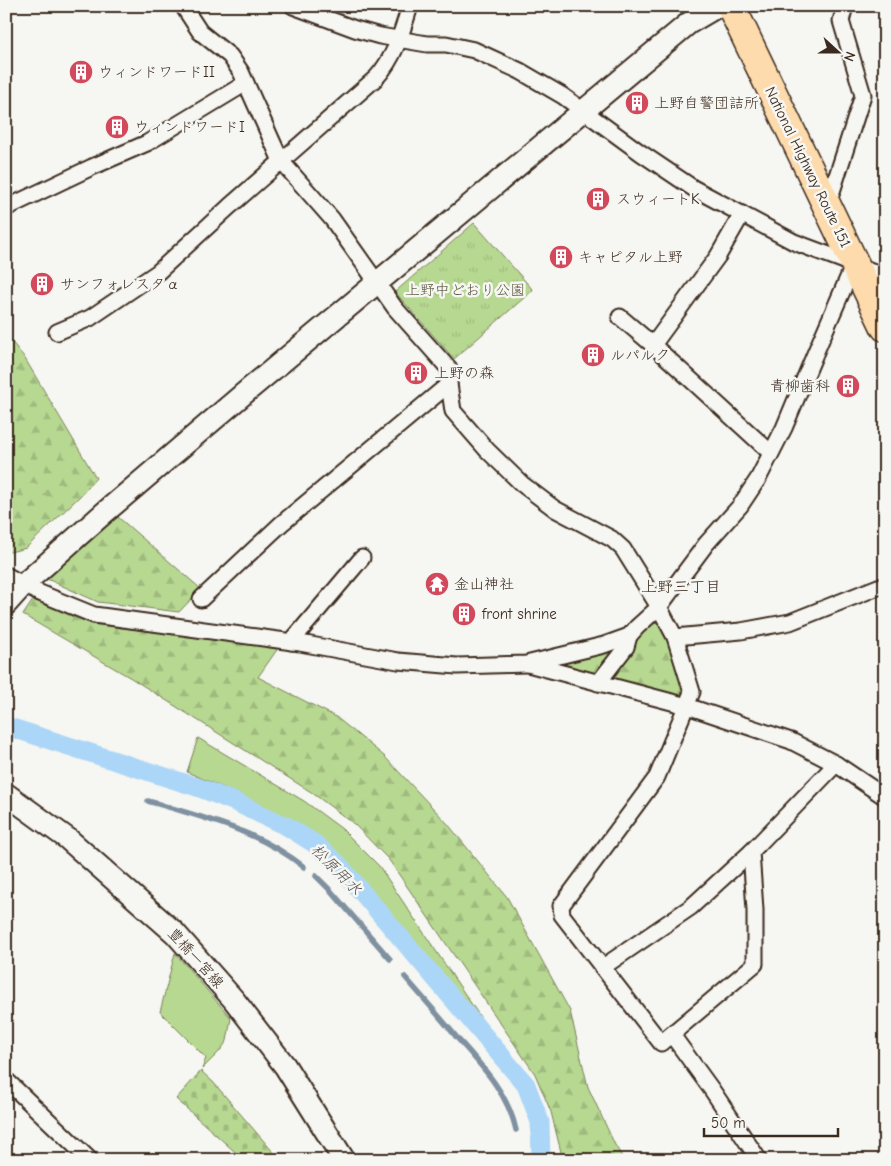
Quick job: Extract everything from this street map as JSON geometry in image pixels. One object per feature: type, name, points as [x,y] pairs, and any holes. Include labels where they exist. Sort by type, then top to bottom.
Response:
[{"type":"highway","name":"National Highway Route 151","points":[[731,6],[885,327]]},
{"type":"street","points":[[183,6],[200,32],[230,56],[241,72],[281,161],[332,219],[395,308],[450,370],[448,384],[453,411],[487,450],[522,484],[555,509],[612,539],[623,549],[659,607],[674,637],[692,692],[657,777],[560,906],[562,915],[661,1043],[755,964],[755,910],[751,852]]},
{"type":"street","points":[[293,6],[355,29],[400,40],[428,44],[446,44],[474,50],[520,71],[563,96],[640,154],[693,188],[803,246],[885,276]]},
{"type":"street","points":[[57,332],[90,318],[158,272],[376,78],[393,55],[400,40],[410,6]]},
{"type":"street","points":[[6,604],[15,580],[111,506],[694,19],[718,6]]},
{"type":"street","points":[[827,207],[863,95],[841,21],[845,6]]},
{"type":"street","points":[[6,208],[148,143],[246,83]]},
{"type":"street","points":[[653,345],[718,256],[742,214]]},
{"type":"street","points":[[598,683],[626,647],[629,636],[659,607],[706,544],[740,506],[758,479],[784,428],[854,264]]},
{"type":"street","points":[[620,317],[771,453]]},
{"type":"street","points":[[201,599],[288,518],[448,384]]},
{"type":"street","points":[[291,642],[362,558]]},
{"type":"street","points":[[15,580],[35,591],[94,615],[291,642],[398,661],[457,666],[526,664],[604,645],[629,636]]},
{"type":"street","points":[[674,637],[741,632],[790,622],[837,602],[885,586]]},
{"type":"street","points":[[526,664],[687,706],[791,741],[836,764],[885,797]]},
{"type":"street","points":[[603,967],[691,907],[751,852],[836,764]]},
{"type":"street","name":"豊橋一宮線","points":[[6,794],[68,839],[175,933],[234,1000],[285,1066],[344,1160]]},
{"type":"street","points":[[672,1035],[759,1160]]},
{"type":"street","points":[[6,1080],[86,1158]]},
{"type":"green space","name":"上野中どおり公園","points":[[474,223],[533,290],[454,359],[395,292]]},
{"type":"green space","points":[[6,335],[24,357],[96,478],[26,548],[6,553]]},
{"type":"green space","points":[[118,517],[201,589],[179,612],[98,602],[45,578],[70,554]]},
{"type":"green space","points":[[33,600],[91,624],[281,644],[258,677],[336,717],[384,756],[447,823],[507,897],[570,1011],[588,1087],[624,1160],[563,1160],[551,1112],[535,1074],[389,860],[354,824],[311,792],[131,678],[23,615]]},
{"type":"green space","points":[[653,620],[661,624],[668,638],[684,688],[680,696],[666,697],[561,665],[567,658]]},
{"type":"green space","points":[[198,738],[304,801],[342,829],[379,866],[501,1048],[341,858],[290,820],[238,794],[187,772]]},
{"type":"green space","points":[[175,953],[231,1018],[227,1041],[202,1069],[206,1058],[160,1012]]},
{"type":"green space","points":[[201,1071],[213,1082],[280,1160],[244,1160],[176,1099]]},
{"type":"waterway","name":"松原用水","points":[[6,726],[200,788],[288,827],[315,844],[338,864],[526,1085],[540,1122],[541,1160]]},
{"type":"waterway","points":[[148,801],[229,826],[287,854],[304,867]]},
{"type":"waterway","points":[[316,876],[390,959]]},
{"type":"waterway","points":[[405,977],[493,1081],[507,1104],[516,1130]]},
{"type":"place","name":"ウィンドワードII","points":[[81,72]]},
{"type":"place","name":"上野自警団詰所","points":[[637,103]]},
{"type":"place","name":"ウィンドワードI","points":[[117,127]]},
{"type":"place","name":"スウィートK","points":[[598,199]]},
{"type":"place","name":"キャピタル上野","points":[[561,257]]},
{"type":"place","name":"サンフォレスタα","points":[[42,284]]},
{"type":"place","name":"ルパルク","points":[[593,355]]},
{"type":"place","name":"上野の森","points":[[416,373]]},
{"type":"place","name":"青柳歯科","points":[[848,386]]},
{"type":"place","name":"金山神社","points":[[437,584]]},
{"type":"place","name":"front shrine","points":[[464,614]]},
{"type":"district","name":"上野三丁目","points":[[681,586]]}]
